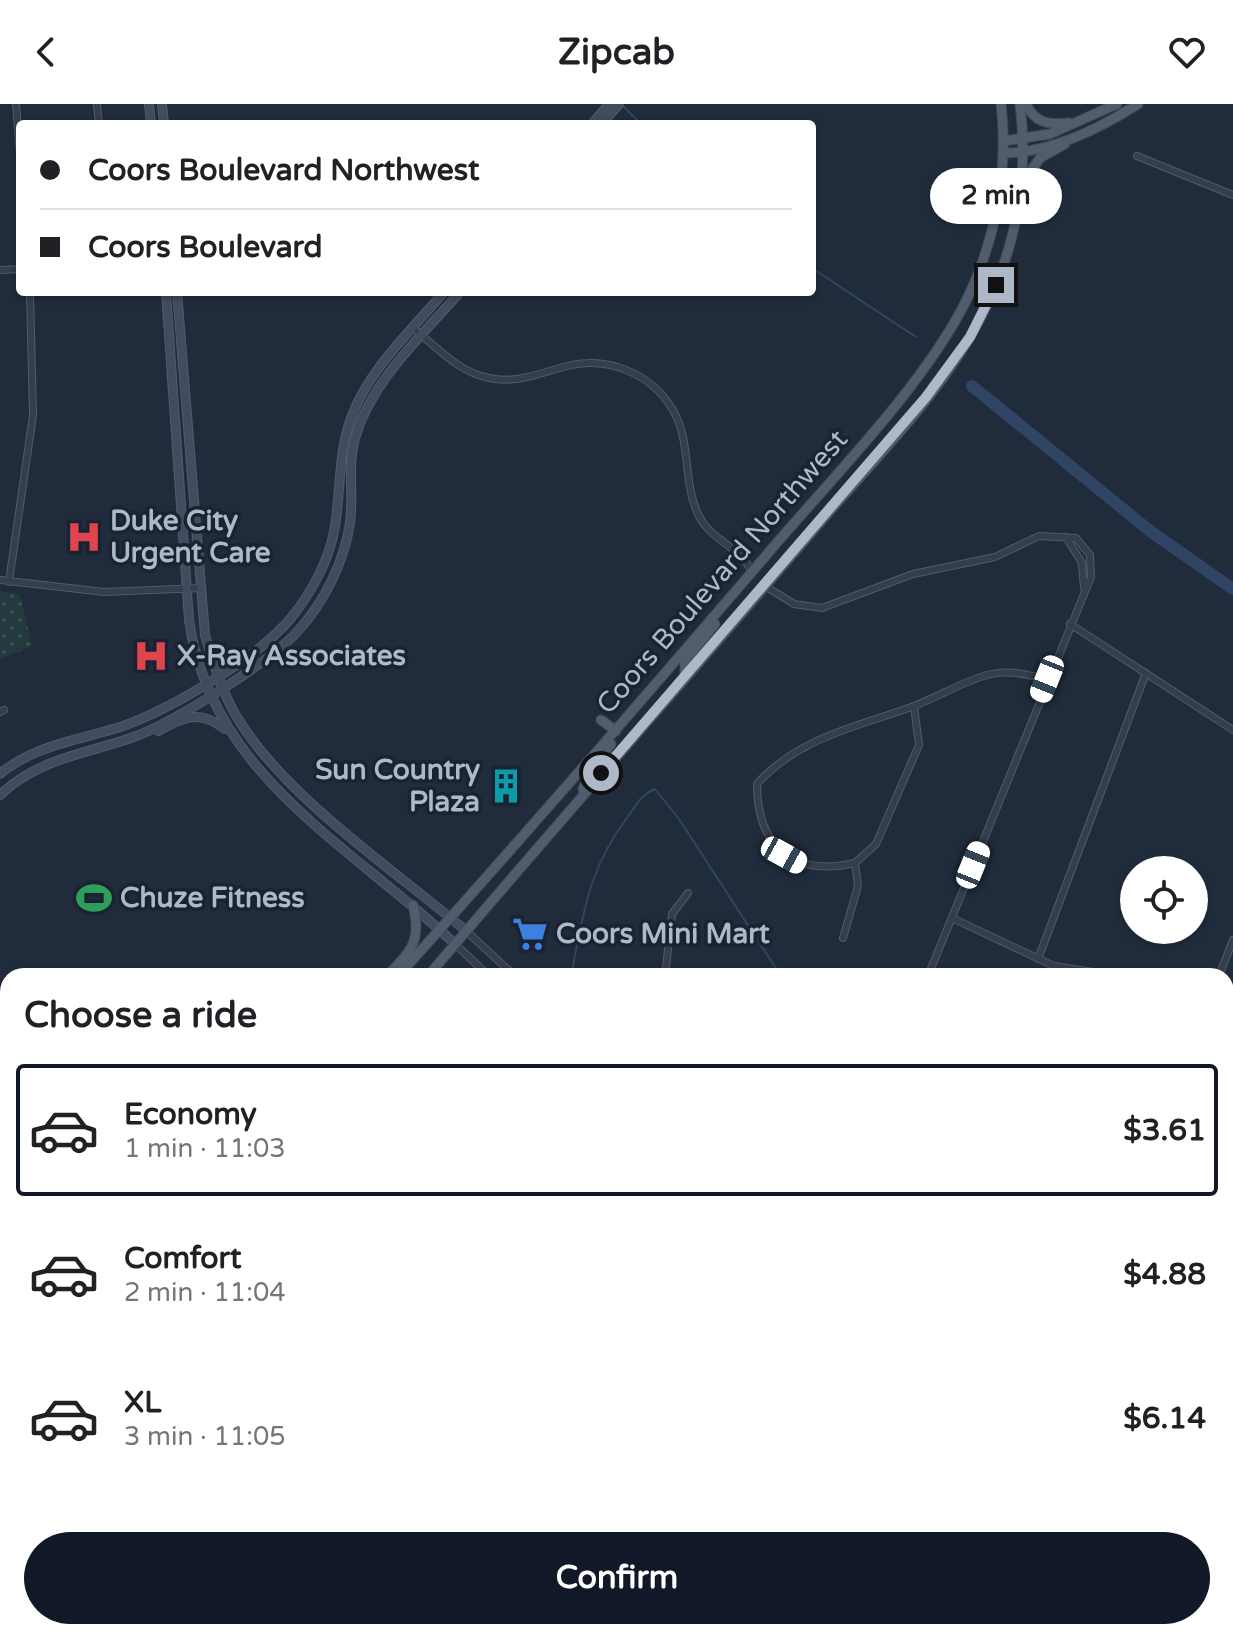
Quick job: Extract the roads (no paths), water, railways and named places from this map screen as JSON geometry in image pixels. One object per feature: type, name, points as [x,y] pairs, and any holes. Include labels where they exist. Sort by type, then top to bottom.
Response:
[{"type":"main road","points":[[595,120],[609,104]]},
{"type":"main road","points":[[605,120],[619,104]]},
{"type":"main road","name":"Coors Boulevard Northwest","points":[[405,968],[752,572],[946,336],[977,278],[991,238],[1004,141],[1001,104]]},
{"type":"main road","points":[[1023,104],[1032,116],[1046,123],[1080,122]]},
{"type":"main road","name":"Coors Boulevard Northwest","points":[[435,968],[926,397],[965,345],[992,295],[1008,254],[1022,184],[1023,104]]},
{"type":"main road","points":[[1004,141],[1023,141],[1080,122],[1117,104]]},
{"type":"main road","points":[[1022,184],[1040,158],[1138,104]]},
{"type":"main road","points":[[1003,153],[1023,153],[1094,129]]},
{"type":"main road","points":[[166,296],[186,589],[192,638],[209,695],[228,731],[274,787],[455,944]]},
{"type":"main road","points":[[177,296],[205,635],[222,688],[240,721],[289,783],[465,930]]},
{"type":"main road","points":[[0,774],[60,742],[142,718],[244,660],[290,620],[319,574],[335,527],[338,472],[352,417],[375,374],[441,296]]},
{"type":"main road","points":[[0,795],[22,777],[55,760],[143,733],[222,688],[285,644],[324,595],[338,564],[350,522],[350,468],[356,438],[373,397],[456,296]]},
{"type":"main road","points":[[765,586],[761,574],[763,566],[841,473],[856,449]]},
{"type":"main road","points":[[685,678],[685,661],[744,589],[752,572]]},
{"type":"main road","points":[[116,742],[136,741],[191,715],[209,718],[228,731]]},
{"type":"main road","points":[[580,796],[590,772],[616,737],[617,729],[601,720]]},
{"type":"main road","points":[[393,968],[416,938],[418,927],[413,905]]},
{"type":"street","points":[[1137,156],[1233,195]]},
{"type":"street","points":[[9,582],[33,415],[30,296]]},
{"type":"street","points":[[413,328],[464,369],[491,378],[519,379],[587,363],[618,367],[640,376],[662,395],[677,418],[684,437],[692,501],[704,525],[717,541],[728,544],[740,554],[752,572]]},
{"type":"street","points":[[1066,537],[1080,557],[1084,588]]},
{"type":"street","points":[[765,586],[788,602],[822,608],[913,574],[995,557],[1033,538],[1076,538],[1087,549],[1091,577],[931,968]]},
{"type":"street","points":[[0,580],[104,592],[202,588]]},
{"type":"street","points":[[1070,624],[1233,730]]},
{"type":"street","points":[[914,706],[919,745],[876,844],[855,863],[829,869],[803,865],[784,855],[769,837],[757,801],[757,784],[772,767],[830,732],[914,706],[986,675],[1013,671],[1047,679]]},
{"type":"street","points":[[1038,959],[1146,673]]},
{"type":"street","points":[[843,938],[858,886],[855,863]]},
{"type":"street","points":[[666,968],[672,914],[688,893]]},
{"type":"street","points":[[952,918],[1054,966],[1067,968]]},
{"type":"street","points":[[465,930],[506,968]]},
{"type":"street","points":[[1224,968],[1233,940]]},
{"type":"street","points":[[455,944],[480,968]]},
{"type":"waterway","points":[[622,105],[637,120]]},
{"type":"waterway","points":[[816,271],[916,337]]},
{"type":"waterway","points":[[972,386],[1150,531],[1233,589]]},
{"type":"waterway","points":[[573,968],[590,891],[604,854],[637,803],[655,789],[679,819],[776,968]]},
{"type":"place","name":"Duke City Urgent Care","points":[[84,537]]},
{"type":"place","name":"X-Ray Associates","points":[[151,656]]},
{"type":"place","name":"Sun Country Plaza","points":[[506,786]]},
{"type":"place","name":"Chuze Fitness","points":[[94,898]]},
{"type":"place","name":"Coors Mini Mart","points":[[530,934]]}]
